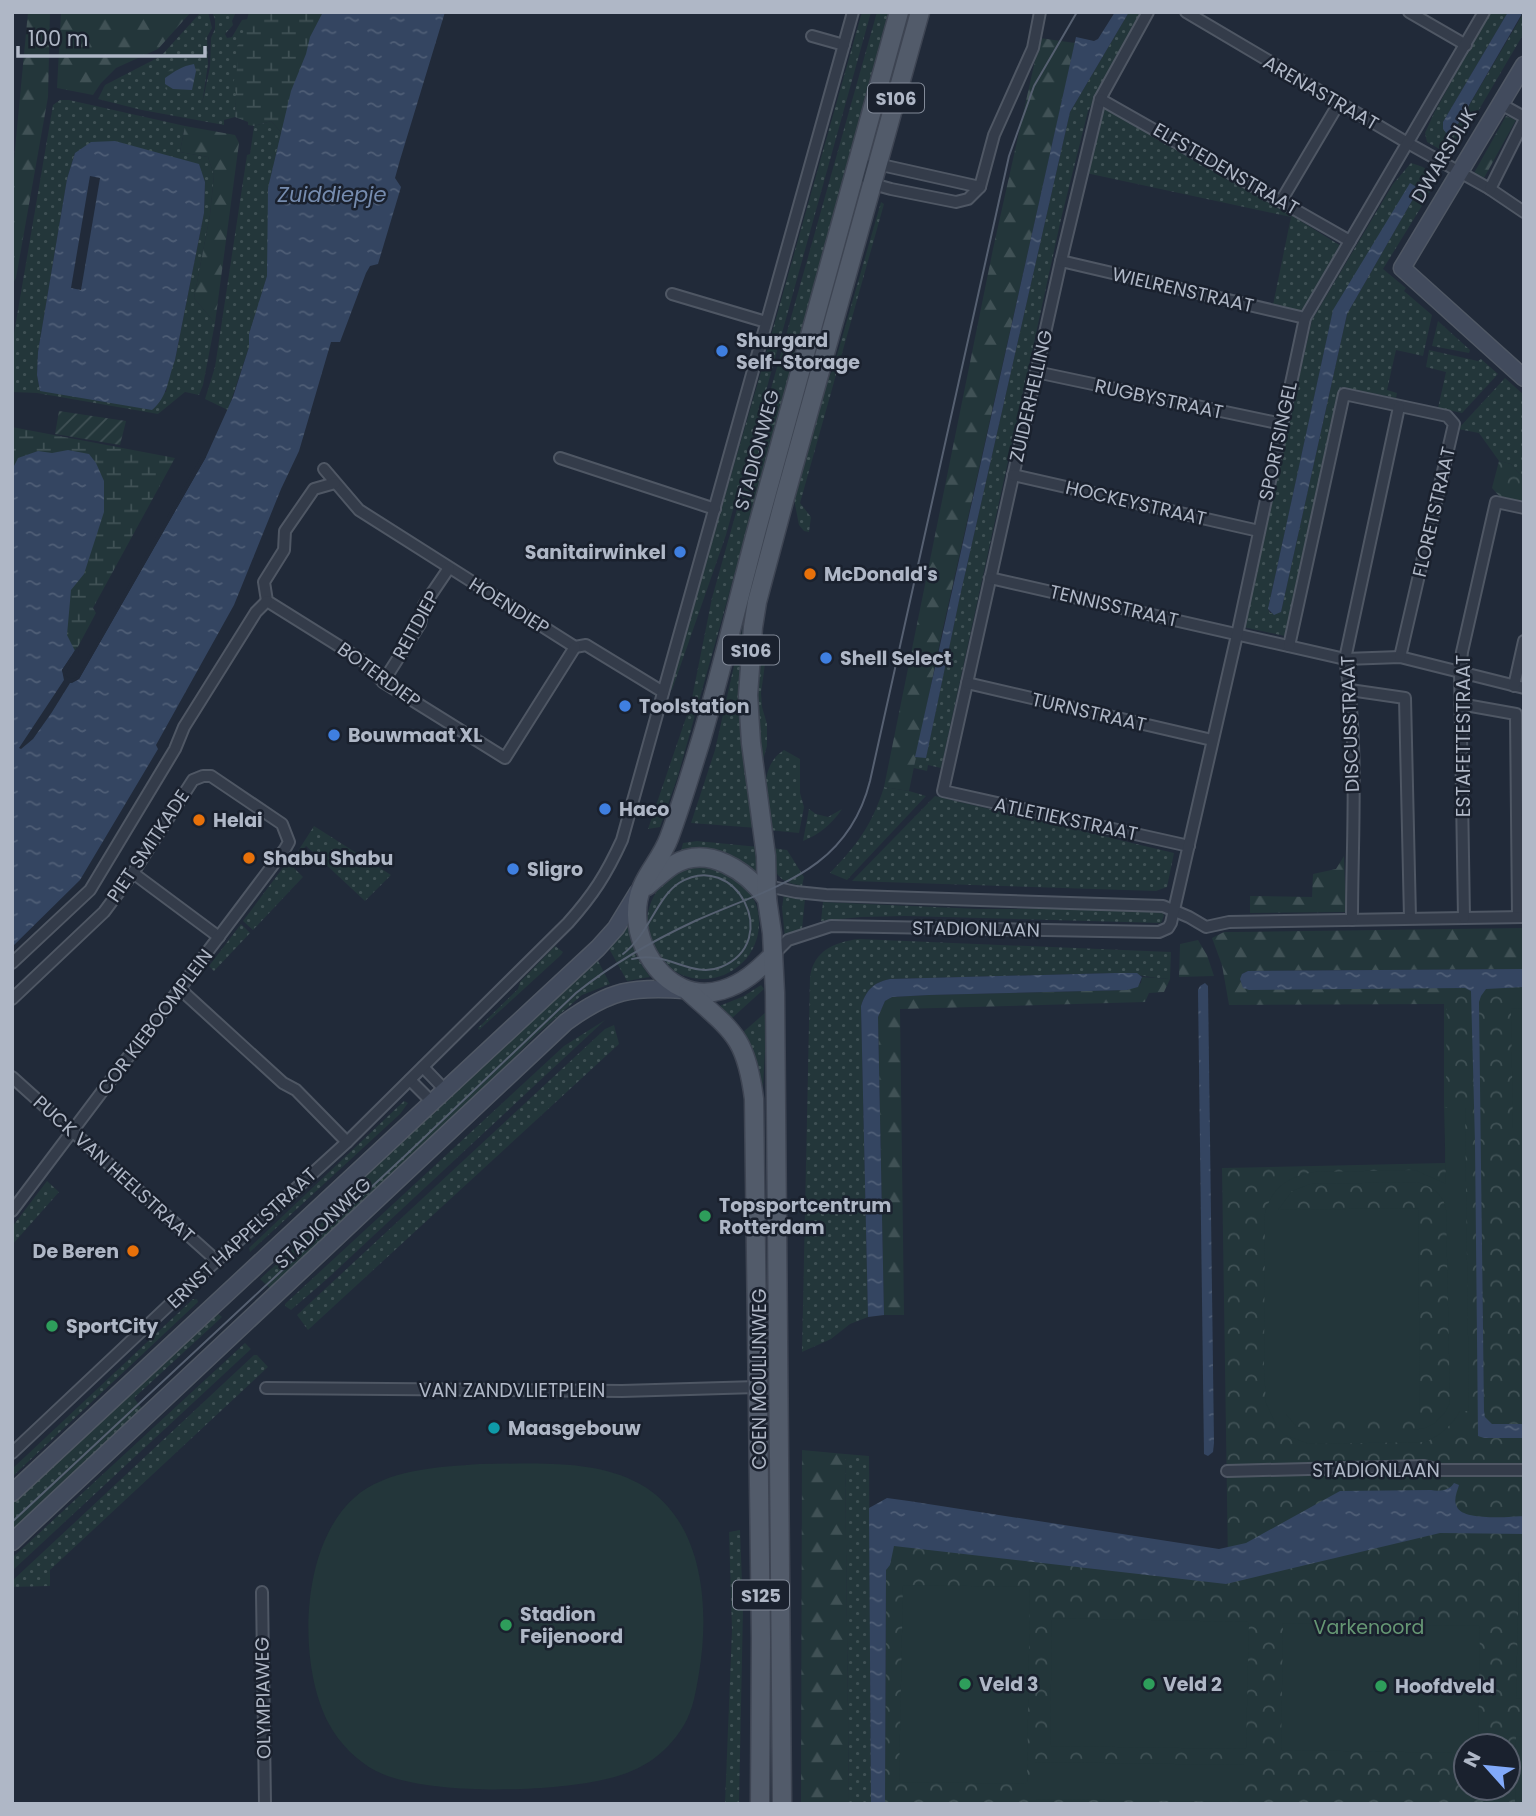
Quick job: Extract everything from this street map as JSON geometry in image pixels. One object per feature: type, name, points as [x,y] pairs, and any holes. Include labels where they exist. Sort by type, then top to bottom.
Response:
[{"type":"main road","name":"STADIONWEG","points":[[12,1493],[603,943],[616,928],[638,892],[668,841],[701,740],[899,12]]},
{"type":"main road","name":"STADIONWEG","points":[[12,1542],[566,1021],[596,1001],[623,991],[652,988],[708,993],[733,986],[750,976],[773,955],[748,695],[753,627],[782,509],[919,12]]},
{"type":"main road","name":"DWARSDIJK","points":[[1524,65],[1402,268],[1524,377]]},
{"type":"main road","name":"STADIONWEG","points":[[638,892],[674,864],[695,858],[724,863],[767,885]]},
{"type":"main road","points":[[638,892],[640,939],[647,956],[658,971],[688,990]]},
{"type":"main road","name":"COEN MOULIJNWEG","points":[[773,955],[779,1252],[782,1804]]},
{"type":"main road","name":"COEN MOULIJNWEG","points":[[688,990],[735,1035],[744,1049],[754,1099],[761,1626],[760,1804]]},
{"type":"street","name":"STADIONWEG","points":[[543,948],[592,896],[622,840],[853,12]]},
{"type":"street","points":[[855,169],[873,184],[956,202],[968,199],[980,187],[994,135],[1033,48],[1040,12]]},
{"type":"street","name":"ZUIDERHELLING","points":[[943,791],[1061,261],[1100,99],[1148,12]]},
{"type":"street","name":"ARENASTRAAT","points":[[1186,12],[1490,189],[1524,212]]},
{"type":"street","points":[[1409,12],[1466,45]]},
{"type":"street","name":"SPORTSINGEL","points":[[1173,911],[1237,635],[1305,318],[1484,12]]},
{"type":"street","points":[[812,36],[845,45]]},
{"type":"street","name":"ELFSTEDENSTRAAT","points":[[1100,99],[1350,241]]},
{"type":"street","points":[[1281,201],[1339,103]]},
{"type":"street","points":[[1490,189],[1524,119],[1499,103]]},
{"type":"street","points":[[855,169],[877,164],[980,187]]},
{"type":"street","name":"WIELRENSTRAAT","points":[[1061,261],[1305,318]]},
{"type":"street","points":[[672,293],[766,322]]},
{"type":"street","name":"RUGBYSTRAAT","points":[[1036,372],[1282,424]]},
{"type":"street","points":[[1289,646],[1344,394],[1399,407]]},
{"type":"street","name":"FLORETSTRAAT","points":[[1399,407],[1447,416],[1454,424],[1400,657]]},
{"type":"street","name":"DISCUSSTRAAT","points":[[1352,920],[1350,690],[1345,659],[1399,407]]},
{"type":"street","name":"STADIONWEG","points":[[560,458],[715,509]]},
{"type":"street","name":"HOENDIEP","points":[[324,469],[359,510],[575,647],[586,645],[663,692]]},
{"type":"street","name":"HOCKEYSTRAAT","points":[[1013,475],[1258,531]]},
{"type":"street","points":[[267,601],[264,582],[284,550],[285,531],[314,489],[335,483]]},
{"type":"street","name":"ESTAFETTESTRAAT","points":[[1464,918],[1460,704],[1462,652],[1496,502],[1524,508]]},
{"type":"street","name":"REITDIEP","points":[[383,682],[420,624],[424,605],[449,568]]},
{"type":"street","name":"TENNISSTRAAT","points":[[990,578],[1345,659],[1400,657],[1519,687]]},
{"type":"street","name":"BOTERDIEP","points":[[267,601],[363,661],[383,682],[505,758],[575,647]]},
{"type":"street","name":"PIET SMITKADE","points":[[12,963],[90,890],[181,738],[184,727],[256,612],[267,601]]},
{"type":"street","points":[[1519,687],[1524,641]]},
{"type":"street","name":"TURNSTRAAT","points":[[967,683],[1212,740]]},
{"type":"street","points":[[1350,690],[1405,698],[1410,918]]},
{"type":"street","points":[[1460,704],[1516,714],[1521,917]]},
{"type":"street","name":"PIET SMITKADE","points":[[12,999],[104,912],[133,873],[193,780],[211,776],[277,820],[286,831]]},
{"type":"street","name":"ATLETIEKSTRAAT","points":[[943,791],[1189,846]]},
{"type":"street","name":"COR KIEBOOMPLEIN","points":[[12,1211],[285,849],[289,842],[286,831]]},
{"type":"street","points":[[133,873],[219,937]]},
{"type":"street","name":"STADIONLAAN","points":[[767,885],[849,896],[1163,906],[1206,927],[1229,922],[1521,917]]},
{"type":"street","name":"STADIONLAAN","points":[[773,955],[788,940],[831,926],[1159,932],[1168,928],[1173,911]]},
{"type":"street","name":"ERNST HAPPELSTRAAT","points":[[12,1453],[346,1142],[543,948]]},
{"type":"street","points":[[180,989],[282,1083],[296,1090],[346,1142]]},
{"type":"street","points":[[423,1067],[446,1091]]},
{"type":"street","name":"PUCK VAN HEELSTRAAT","points":[[12,1077],[217,1261]]},
{"type":"street","points":[[410,1080],[433,1103]]},
{"type":"street","name":"VAN ZANDVLIETPLEIN","points":[[266,1388],[622,1391],[757,1387]]},
{"type":"street","name":"STADIONLAAN","points":[[1227,1471],[1424,1466],[1440,1470],[1524,1470]]},
{"type":"street","name":"OLYMPIAWEG","points":[[262,1592],[265,1804]]},
{"type":"green space","points":[[28,12],[50,12],[48,97],[16,278],[12,285],[12,181]]},
{"type":"green space","points":[[61,12],[191,12],[158,49],[116,68],[93,95],[57,88]]},
{"type":"green space","points":[[201,12],[208,12],[212,28],[207,37],[208,64],[202,104],[210,67],[211,38],[215,29],[212,12],[236,12],[233,25],[225,34],[227,38],[232,37],[242,20],[248,19],[238,63],[235,117],[224,120],[224,125],[98,99],[105,85],[161,56]]},
{"type":"green space","points":[[249,12],[335,12],[289,230],[249,334],[267,276],[267,193],[281,132],[271,121],[254,126],[235,117],[236,93],[232,84],[237,69],[237,46],[241,42]]},
{"type":"green space","points":[[862,12],[871,12],[726,535],[672,690],[669,690],[760,375]]},
{"type":"green space","points":[[877,12],[892,12],[678,776],[660,827],[648,829],[691,703],[712,598]]},
{"type":"green space","points":[[1129,12],[1142,12],[1088,111],[1061,219],[941,768],[928,765],[927,771],[914,768],[915,757],[926,757],[1070,112]]},
{"type":"green space","points":[[1490,12],[1508,12],[1443,122],[1454,131],[1524,12],[1524,33],[1460,142],[1452,151],[1443,151],[1427,142],[1425,133]]},
{"type":"green space","points":[[1040,38],[1075,43],[941,637],[909,791],[884,787],[993,249]]},
{"type":"green space","points":[[189,60],[197,61],[200,71],[195,91],[176,92],[159,84],[171,69]]},
{"type":"green space","points":[[60,100],[69,100],[185,126],[180,152],[208,157],[214,175],[210,215],[194,298],[215,323],[203,385],[199,395],[185,392],[158,414],[37,393],[12,392],[12,345],[53,105]],"holes":[[[75,153],[198,164],[205,182],[204,213],[175,360],[166,392],[40,391],[37,375],[38,352],[67,179]]]},
{"type":"green space","points":[[1104,105],[1241,184],[1341,246],[1302,311],[1273,305],[1291,217],[1086,173]]},
{"type":"green space","points":[[1506,116],[1516,120],[1484,178],[1474,173]]},
{"type":"green space","points":[[271,121],[281,132],[267,193],[267,276],[249,334],[249,347],[228,410],[205,399],[215,367],[247,155],[250,154],[254,126]]},
{"type":"green space","points":[[185,126],[235,135],[239,143],[215,323],[194,298],[210,215],[214,175],[208,157],[180,152]]},
{"type":"green space","points":[[1411,163],[1425,168],[1435,180],[1383,269],[1432,315],[1423,356],[1396,350],[1387,390],[1397,393],[1396,398],[1341,387],[1285,636],[1243,627],[1312,320],[1393,184]],"holes":[[[1417,192],[1347,314],[1281,612],[1270,613],[1268,609],[1333,311]]]},
{"type":"green space","points":[[881,202],[884,204],[800,503],[811,517],[809,532],[804,531],[799,525],[793,494],[819,397],[833,369]]},
{"type":"green space","points":[[1438,321],[1470,350],[1469,353],[1432,346]]},
{"type":"green space","points":[[1429,350],[1478,361],[1481,359],[1498,374],[1462,413],[1438,408],[1446,372],[1426,367]]},
{"type":"green space","points":[[1505,378],[1524,395],[1524,479],[1511,464],[1499,461],[1479,433],[1458,429]]},
{"type":"green space","points":[[59,411],[126,421],[120,445],[55,434]]},
{"type":"green space","points":[[12,427],[175,458],[93,608],[96,613],[73,656],[12,556]]},
{"type":"green space","points":[[1499,461],[1511,464],[1524,479],[1524,502],[1499,496],[1492,488]]},
{"type":"green space","points":[[749,599],[757,828],[691,823],[715,750]]},
{"type":"green space","points":[[762,656],[766,657],[761,693],[767,724],[767,746],[760,770],[753,698],[757,669]]},
{"type":"green space","points":[[784,750],[800,759],[800,793],[804,807],[799,833],[768,830],[765,797],[767,775],[776,757]]},
{"type":"green space","points":[[884,787],[926,796],[847,880],[830,873],[863,834]]},
{"type":"green space","points":[[935,796],[1174,853],[1167,887],[1156,891],[852,881]]},
{"type":"green space","points":[[809,809],[828,817],[842,809],[825,828],[803,841]]},
{"type":"green space","points":[[314,826],[391,875],[365,901],[306,846],[300,853],[298,851]]},
{"type":"green space","points":[[697,841],[759,847],[762,876],[731,857],[680,854],[683,843]]},
{"type":"green space","points":[[771,848],[787,850],[804,877],[802,886],[787,882],[778,875]]},
{"type":"green space","points":[[1344,856],[1346,912],[1250,913],[1250,896],[1312,897],[1313,874],[1336,869]]},
{"type":"green space","points":[[285,865],[293,867],[303,877],[253,930],[243,921]]},
{"type":"green space","points":[[703,867],[725,871],[743,883],[755,901],[759,923],[755,945],[743,963],[725,975],[703,979],[681,975],[663,963],[651,945],[647,923],[651,901],[663,883],[681,871]]},
{"type":"green space","points":[[784,894],[805,899],[802,929],[785,938],[782,908]]},
{"type":"green space","points":[[823,902],[979,909],[1121,909],[1163,913],[1164,916],[1161,923],[905,916],[821,921]]},
{"type":"green space","points":[[631,915],[636,956],[650,977],[627,981],[607,945]]},
{"type":"green space","points":[[241,924],[250,933],[214,971],[209,966]]},
{"type":"green space","points":[[1524,928],[1524,969],[1248,971],[1242,974],[1465,988],[1465,1108],[1444,1108],[1444,1004],[1229,1005],[1222,965],[1212,938],[1224,932]]},
{"type":"green space","points":[[859,939],[1171,952],[1170,979],[1115,973],[890,979],[871,988],[861,1006],[868,1317],[850,1324],[831,1339],[802,1352],[810,977],[816,960],[827,949],[842,942]]},
{"type":"green space","points":[[1198,940],[1207,955],[1214,976],[1179,977],[1180,944]]},
{"type":"green space","points":[[555,946],[563,952],[561,955],[479,1030],[478,1028],[518,989],[520,982]]},
{"type":"green space","points":[[596,957],[610,984],[582,995],[535,1036],[447,1127],[271,1289],[260,1279],[350,1197],[346,1193]]},
{"type":"green space","points":[[1142,977],[1170,979],[1164,992],[1149,993],[1145,1002],[900,1009],[904,1315],[884,1315],[878,1017],[885,1001],[892,997],[929,995],[1127,990],[1141,983]]},
{"type":"green space","name":"Varkenoord","points":[[1524,977],[1524,1804],[885,1804],[886,1570],[879,1524],[1228,1564],[1222,1168],[1445,1163],[1447,979]]},
{"type":"green space","points":[[761,985],[764,989],[731,1019],[717,1007],[744,996]]},
{"type":"green space","points":[[1524,1008],[1524,1129],[1513,1129],[1511,1009]]},
{"type":"green space","points":[[766,1012],[763,1087],[754,1052],[742,1033]]},
{"type":"green space","points":[[605,1020],[327,1279],[291,1310],[285,1306],[564,1046]]},
{"type":"green space","points":[[614,1025],[619,1044],[308,1330],[297,1315],[605,1029]]},
{"type":"green space","points":[[404,1101],[408,1103],[400,1114],[250,1252],[249,1248]]},
{"type":"green space","points":[[1444,1108],[1465,1108],[1469,1411],[1460,1411],[1446,1429],[1426,1442],[1309,1444],[1285,1435],[1277,1427],[1266,1403],[1264,1369],[1265,1213],[1272,1196],[1289,1180],[1314,1172],[1415,1170],[1446,1184]],"holes":[[[1417,1182],[1432,1188],[1440,1195],[1446,1210],[1450,1402],[1446,1411],[1435,1423],[1414,1430],[1310,1430],[1296,1426],[1286,1414],[1420,1414],[1418,1208],[1278,1210],[1292,1191],[1310,1184]]]},
{"type":"green space","points":[[47,1181],[59,1192],[12,1245],[12,1227]]},
{"type":"green space","points":[[193,1299],[198,1302],[12,1477],[12,1469]]},
{"type":"green space","points":[[216,1312],[222,1317],[134,1398],[143,1410],[12,1531],[12,1503]]},
{"type":"green space","points":[[245,1343],[251,1349],[12,1571],[12,1558]]},
{"type":"green space","points":[[254,1355],[268,1367],[50,1570],[50,1586],[12,1587],[12,1581]]},
{"type":"green space","points":[[802,1450],[845,1454],[849,1804],[801,1803]]},
{"type":"green space","points":[[845,1454],[869,1456],[871,1804],[849,1804]]},
{"type":"green space","name":"Stadion Feijenoord","points":[[480,1464],[562,1464],[603,1470],[622,1476],[640,1484],[661,1500],[678,1520],[690,1542],[698,1568],[703,1621],[699,1673],[692,1707],[684,1725],[668,1746],[638,1768],[602,1780],[551,1787],[487,1789],[424,1785],[398,1779],[369,1767],[343,1745],[329,1724],[312,1670],[309,1606],[323,1545],[336,1519],[354,1498],[381,1481],[414,1471]]},
{"type":"green space","points":[[740,1530],[743,1609],[739,1804],[725,1804],[732,1630],[729,1532]]},
{"type":"green space","points":[[1519,1571],[1524,1571],[1524,1699],[1516,1698]]},
{"type":"green space","name":"Veld 3","points":[[903,1585],[1030,1587],[1027,1784],[899,1782]]},
{"type":"green space","name":"Veld 2","points":[[1052,1618],[1249,1622],[1246,1749],[1050,1746]]},
{"type":"green space","name":"Hoofdveld","points":[[1283,1623],[1480,1626],[1478,1732],[1452,1732],[1452,1753],[1281,1750]]},
{"type":"green space","points":[[1522,1737],[1524,1804],[1515,1804],[1522,1802]]},
{"type":"green space","points":[[1035,1762],[1245,1765],[1245,1802],[1035,1799]]},
{"type":"water","name":"Zuiddiepje","points":[[323,12],[445,12],[395,178],[401,187],[378,264],[370,266],[366,273],[340,342],[331,342],[299,451],[234,605],[156,745],[158,749],[80,880],[12,947],[12,470],[18,458],[38,451],[52,453],[68,450],[89,454],[104,481],[104,512],[84,574],[71,590],[67,635],[75,651],[62,670],[66,682],[72,683],[79,679],[206,457],[233,397],[267,276],[268,188],[291,91],[310,37]]},
{"type":"water","points":[[1115,12],[1129,12],[1070,112],[926,758],[915,757],[1076,37],[1094,41],[1098,39]]},
{"type":"water","points":[[1508,12],[1523,12],[1454,131],[1447,134],[1443,129],[1443,122]]},
{"type":"water","points":[[194,64],[196,71],[192,90],[173,89],[165,84],[165,78],[169,75]]},
{"type":"water","points":[[115,141],[199,164],[205,182],[204,213],[175,360],[164,393],[152,410],[40,391],[37,375],[38,352],[67,179],[75,153],[91,142]]},
{"type":"water","points":[[1410,183],[1418,188],[1417,192],[1347,314],[1281,612],[1274,615],[1268,609],[1333,310]]},
{"type":"water","points":[[1524,969],[1524,987],[1486,989],[1479,1002],[1484,1411],[1485,1417],[1492,1424],[1524,1424],[1524,1438],[1484,1438],[1478,1436],[1471,991],[1465,988],[1249,990],[1243,988],[1240,979],[1242,974],[1248,971]]},
{"type":"water","points":[[1137,973],[1142,977],[1138,987],[1127,990],[929,995],[892,997],[885,1001],[878,1017],[884,1315],[868,1317],[861,1006],[868,991],[890,979]]},
{"type":"water","points":[[1205,983],[1208,986],[1214,1443],[1213,1452],[1208,1456],[1204,1454],[1198,990]]},
{"type":"water","points":[[1454,1483],[1459,1485],[1455,1502],[1461,1511],[1488,1517],[1524,1516],[1524,1534],[1440,1533],[1226,1584],[894,1546],[890,1565],[886,1570],[885,1804],[871,1804],[869,1508],[887,1498],[1219,1549],[1246,1543],[1340,1491],[1441,1491]]},
{"type":"pier","points":[[90,176],[100,178],[81,290],[71,288]]},
{"type":"pier","points":[[201,457],[206,457],[79,679],[70,683],[33,739],[19,748],[64,680],[62,670],[77,647],[79,652],[71,661],[65,676],[72,679],[77,677]]},
{"type":"tram line","points":[[12,1522],[576,993],[618,963],[664,936],[802,873],[825,857],[844,837],[859,812],[870,781],[1009,156],[1034,86],[1077,12]]},
{"type":"tram line","points":[[623,954],[640,936],[671,889],[679,883],[699,875],[718,878],[734,887],[745,902],[750,920],[749,938],[740,954],[721,967],[700,970],[657,958],[632,959]]},
{"type":"place","name":"Shurgard Self-Storage","points":[[722,351]]},
{"type":"place","name":"Sanitairwinkel","points":[[680,552]]},
{"type":"place","name":"McDonald's","points":[[810,574]]},
{"type":"place","name":"Shell Select","points":[[826,658]]},
{"type":"place","name":"Toolstation","points":[[625,706]]},
{"type":"place","name":"Bouwmaat XL","points":[[334,735]]},
{"type":"place","name":"Haco","points":[[605,809]]},
{"type":"place","name":"Helai","points":[[199,820]]},
{"type":"place","name":"Shabu Shabu","points":[[249,858]]},
{"type":"place","name":"Sligro","points":[[513,869]]},
{"type":"place","name":"Topsportcentrum Rotterdam","points":[[705,1216]]},
{"type":"place","name":"De Beren","points":[[133,1251]]},
{"type":"place","name":"SportCity","points":[[52,1326]]},
{"type":"place","name":"Maasgebouw","points":[[494,1428]]},
{"type":"place","name":"Stadion Feijenoord","points":[[506,1625]]},
{"type":"place","name":"Veld 3","points":[[965,1684]]},
{"type":"place","name":"Veld 2","points":[[1149,1684]]},
{"type":"place","name":"Hoofdveld","points":[[1381,1686]]}]
